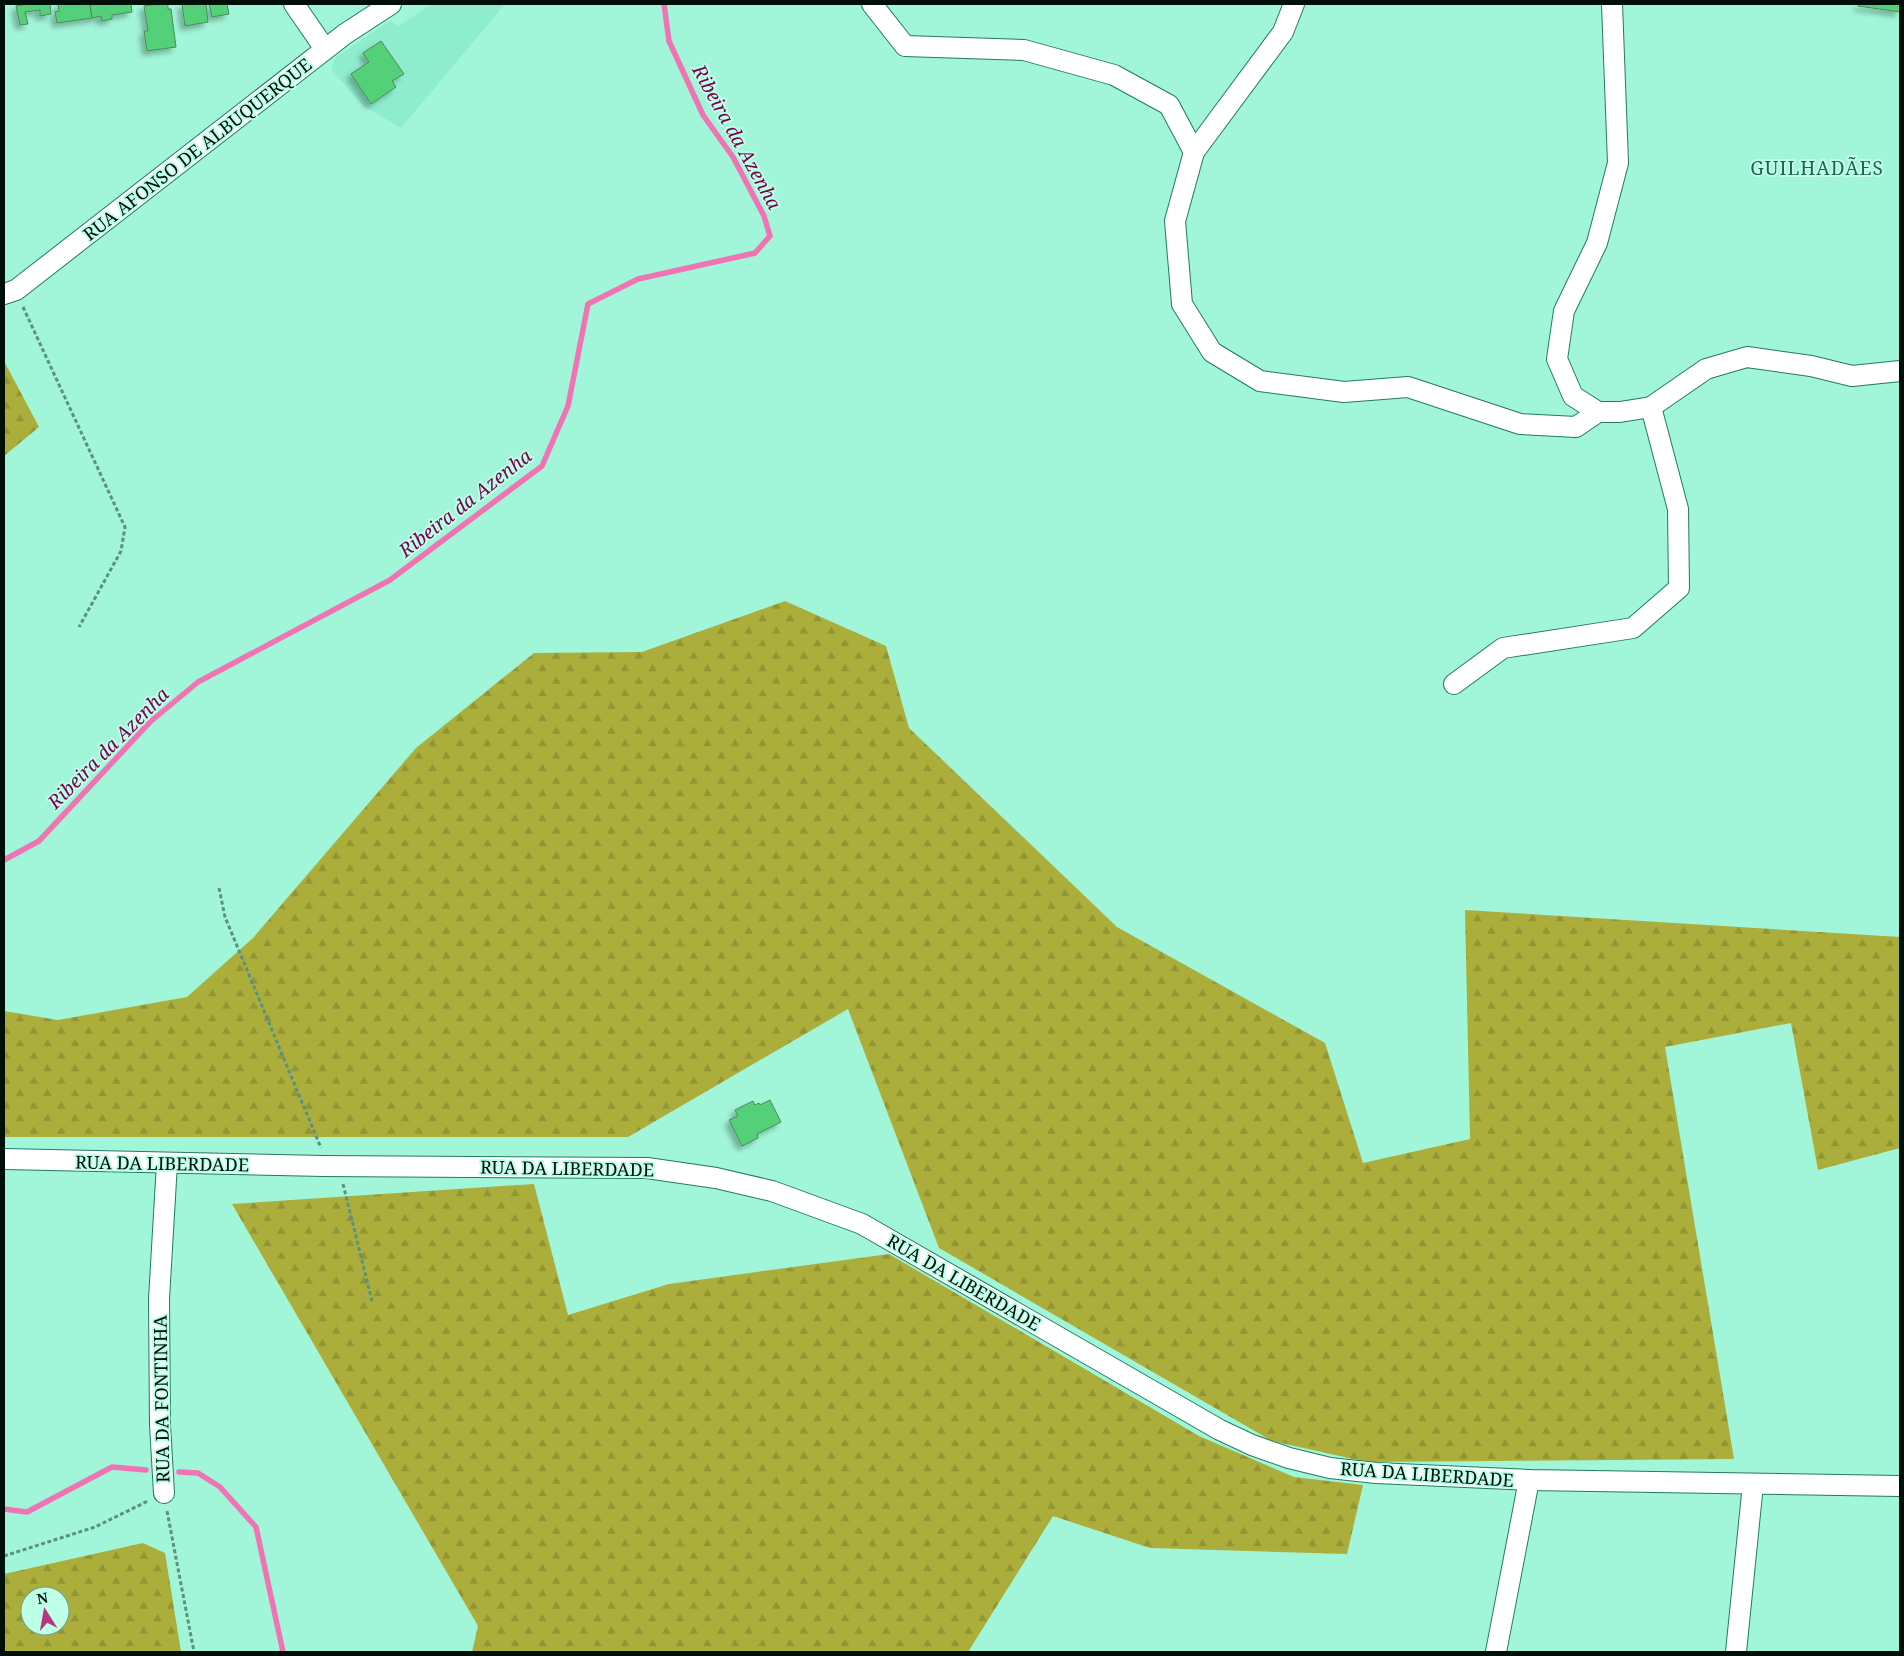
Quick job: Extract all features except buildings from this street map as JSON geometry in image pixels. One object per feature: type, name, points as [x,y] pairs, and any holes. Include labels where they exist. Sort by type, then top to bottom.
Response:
[{"type":"street","points":[[294,4],[325,49]]},
{"type":"street","name":"RUA AFONSO DE ALBUQUERQUE","points":[[10,292],[344,34],[391,4]]},
{"type":"street","points":[[872,4],[905,46],[1024,50],[1114,75],[1169,105],[1194,152]]},
{"type":"street","points":[[1294,4],[1282,32],[1194,152],[1175,221],[1182,304],[1212,352],[1260,382],[1344,392],[1408,387],[1520,424],[1576,427],[1598,412]]},
{"type":"street","points":[[1612,4],[1618,164],[1597,243],[1564,311],[1557,359],[1573,396],[1598,412],[1620,412],[1651,406],[1706,369],[1747,357],[1811,366],[1852,376],[1900,371]]},
{"type":"street","points":[[1454,684],[1503,648],[1633,628],[1679,588],[1678,509],[1651,406]]},
{"type":"street","name":"RUA DA LIBERDADE","points":[[4,1160],[333,1166],[647,1168],[716,1178],[772,1191],[862,1224],[1220,1430],[1252,1446],[1289,1458],[1330,1468],[1376,1473],[1529,1480],[1900,1486]]},
{"type":"street","name":"RUA DA FONTINHA","points":[[164,1493],[160,1425],[159,1299],[167,1163]]},
{"type":"street","points":[[1500,1652],[1529,1480]]},
{"type":"street","points":[[1736,1652],[1753,1484]]},
{"type":"path","points":[[10,292],[54,376],[125,527],[121,551],[79,627]]},
{"type":"path","points":[[219,888],[225,917],[320,1146],[342,1181],[372,1301]]},
{"type":"path","points":[[164,1493],[194,1652]]},
{"type":"path","name":"RUA DA FONTINHA","points":[[4,1556],[95,1527],[164,1493]]},
{"type":"shaded area","points":[[432,4],[505,4],[401,128],[362,105],[332,70],[332,66],[336,57],[390,21],[399,26]]},
{"type":"green space","points":[[4,361],[39,427],[4,456]]},
{"type":"green space","points":[[785,601],[886,646],[909,728],[1117,927],[1325,1043],[1363,1163],[1470,1139],[1465,910],[1900,937],[1900,1148],[1818,1170],[1791,1023],[1665,1047],[1734,1459],[1367,1462],[1272,1441],[939,1248],[848,1009],[628,1137],[4,1137],[4,1011],[58,1020],[187,997],[253,938],[416,748],[534,653],[642,652]]},
{"type":"green space","points":[[534,1184],[568,1315],[669,1284],[889,1254],[1199,1436],[1294,1477],[1363,1485],[1347,1554],[1150,1548],[1053,1516],[968,1652],[472,1652],[478,1626],[232,1204]]},
{"type":"green space","points":[[143,1543],[165,1553],[181,1652],[4,1652],[4,1574]]},
{"type":"waterway","name":"Ribeira da Azenha","points":[[4,860],[39,841],[150,722],[198,682],[390,580],[542,466],[568,406],[588,304],[638,279],[755,253],[770,236],[764,216],[733,157],[703,115],[669,41],[664,4]]},
{"type":"waterway","points":[[4,1509],[27,1512],[112,1467],[146,1470]]},
{"type":"waterway","points":[[179,1472],[198,1473],[220,1487],[256,1527],[283,1652]]},
{"type":"district","name":"GUILHADÃES","points":[[1817,168]]}]
